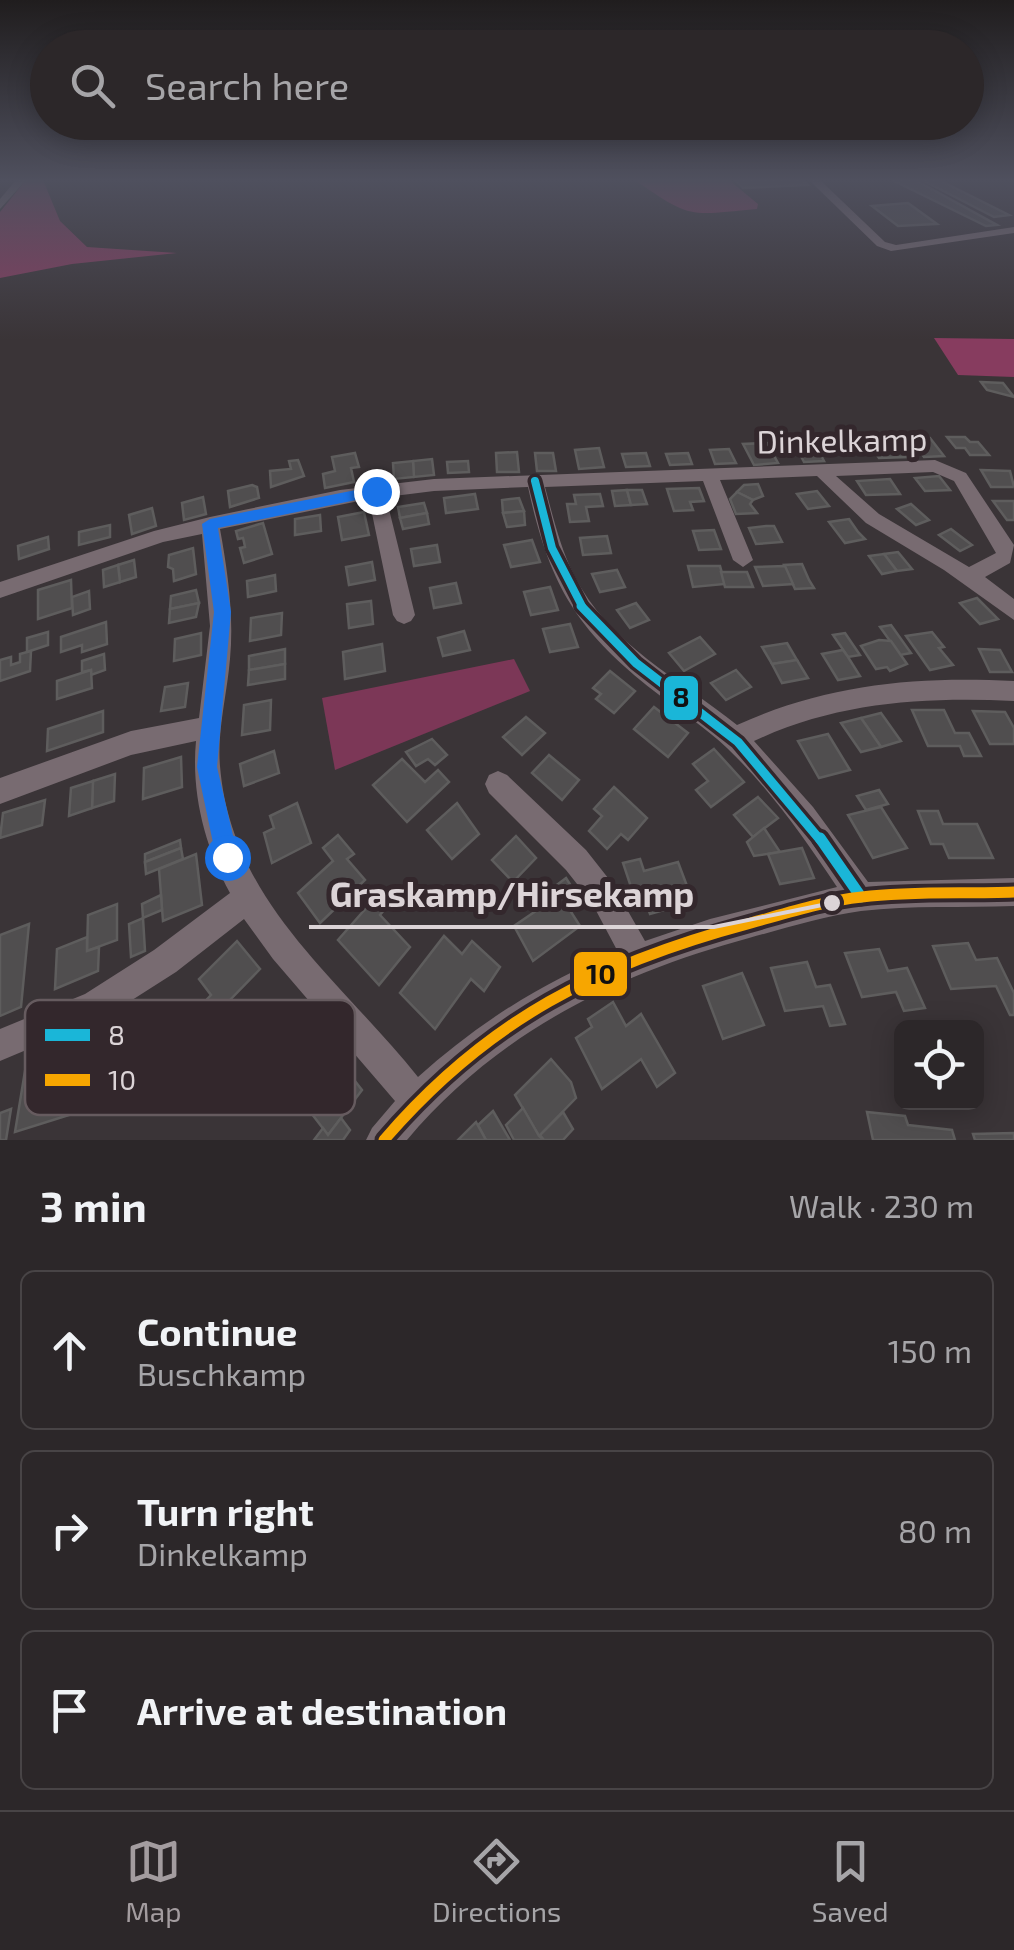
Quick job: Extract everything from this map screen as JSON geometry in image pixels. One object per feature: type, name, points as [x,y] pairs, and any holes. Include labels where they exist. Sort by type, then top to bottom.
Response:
[{"type":"street","points":[[872,233],[887,247],[914,248],[996,233]]},
{"type":"street","name":"Dinkelkamp","points":[[0,590],[160,536],[281,507],[376,491],[935,466],[960,477],[1006,550],[1003,558],[969,576]]},
{"type":"street","points":[[821,470],[864,515],[969,576],[1014,610]]},
{"type":"street","points":[[709,474],[743,560]]},
{"type":"street","points":[[534,481],[558,568],[586,618],[638,666],[734,739],[794,802],[861,897]]},
{"type":"street","points":[[376,491],[404,615]]},
{"type":"street","points":[[210,524],[222,612],[208,727],[207,767],[212,802],[227,857],[246,900],[329,1000]]},
{"type":"street","points":[[734,739],[778,716],[862,693],[950,687],[1014,692]]},
{"type":"street","points":[[0,791],[130,743],[208,727]]},
{"type":"street","points":[[498,784],[602,892],[639,959]]},
{"type":"street","points":[[384,1140],[415,1100],[526,1011],[578,982],[732,928],[861,897],[1014,892]]},
{"type":"street","points":[[104,1000],[166,960],[246,900]]},
{"type":"street","points":[[355,1027],[390,1064],[415,1100]]},
{"type":"street","points":[[0,1045],[25,1035]]},
{"type":"shaded area","points":[[0,233],[73,233],[87,247],[177,253],[72,264],[0,278]]},
{"type":"shaded area","points":[[934,338],[1014,339],[1014,377],[958,375]]},
{"type":"shaded area","points":[[514,659],[530,691],[335,770],[322,698]]},
{"type":"building","points":[[981,382],[1003,383],[1014,397],[987,390]]},
{"type":"building","points":[[827,437],[854,437],[862,450],[835,451]]},
{"type":"building","points":[[947,437],[978,442],[989,455],[970,455],[965,448],[956,448]]},
{"type":"building","points":[[930,438],[944,456],[924,457],[910,439]]},
{"type":"building","points":[[767,443],[778,463],[754,465],[743,444]]},
{"type":"building","points":[[898,443],[908,457],[879,458],[870,445]]},
{"type":"building","points":[[815,444],[824,461],[804,462],[795,445]]},
{"type":"building","points":[[599,448],[604,467],[579,469],[575,450]]},
{"type":"building","points":[[729,449],[736,463],[715,464],[710,450]]},
{"type":"building","points":[[517,452],[519,472],[497,472],[496,453]]},
{"type":"building","points":[[355,453],[359,467],[351,468],[354,482],[325,488],[323,474],[335,471],[332,457]]},
{"type":"building","points":[[535,453],[553,453],[556,471],[537,471]]},
{"type":"building","points":[[646,453],[650,466],[626,467],[622,454]]},
{"type":"building","points":[[688,453],[692,464],[670,465],[666,454]]},
{"type":"building","points":[[432,459],[434,475],[414,477],[413,461]]},
{"type":"building","points":[[298,460],[304,476],[271,487],[270,471],[291,469],[289,461]]},
{"type":"building","points":[[413,461],[414,477],[394,479],[393,463]]},
{"type":"building","points":[[468,461],[469,472],[448,473],[447,462]]},
{"type":"building","points":[[981,470],[1010,471],[1014,487],[991,487]]},
{"type":"building","points":[[939,476],[950,490],[925,491],[915,478]]},
{"type":"building","points":[[890,479],[900,494],[866,495],[857,481]]},
{"type":"building","points":[[758,484],[763,496],[753,500],[737,492],[744,485]]},
{"type":"building","points":[[257,487],[259,498],[230,507],[228,491]]},
{"type":"building","points":[[699,488],[704,501],[690,502],[693,510],[674,511],[667,489]]},
{"type":"building","points":[[627,490],[631,505],[615,506],[612,491]]},
{"type":"building","points":[[627,490],[642,490],[647,504],[631,505]]},
{"type":"building","points":[[817,491],[829,506],[808,509],[797,494]]},
{"type":"building","points":[[737,492],[753,500],[750,504],[757,513],[736,514],[730,499]]},
{"type":"building","points":[[475,494],[478,509],[446,513],[444,498]]},
{"type":"building","points":[[600,494],[603,506],[586,507],[589,521],[570,522],[567,504],[576,504],[574,495]]},
{"type":"building","points":[[203,497],[206,514],[184,520],[182,503]]},
{"type":"building","points":[[519,498],[524,511],[503,513],[502,500]]},
{"type":"building","points":[[993,501],[1014,501],[1014,520],[1007,520]]},
{"type":"building","points":[[424,503],[427,513],[400,518],[398,507]]},
{"type":"building","points":[[911,504],[929,520],[916,525],[897,509]]},
{"type":"building","points":[[152,508],[156,526],[132,534],[129,515]]},
{"type":"building","points":[[524,511],[525,525],[507,527],[503,513]]},
{"type":"building","points":[[364,512],[369,535],[342,540],[338,517]]},
{"type":"building","points":[[427,513],[429,524],[403,529],[400,518]]},
{"type":"building","points":[[320,515],[321,531],[295,535],[295,519]]},
{"type":"building","points":[[849,519],[865,539],[845,543],[829,522]]},
{"type":"building","points":[[263,523],[272,554],[244,563],[240,548],[245,547],[243,538],[238,539],[236,531]]},
{"type":"building","points":[[110,525],[110,537],[79,545],[79,532]]},
{"type":"building","points":[[774,526],[782,542],[756,544],[749,528]]},
{"type":"building","points":[[951,529],[972,545],[960,551],[939,535]]},
{"type":"building","points":[[714,530],[721,549],[699,550],[693,531]]},
{"type":"building","points":[[607,536],[611,553],[583,555],[580,538]]},
{"type":"building","points":[[48,537],[49,549],[19,559],[18,546]]},
{"type":"building","points":[[532,540],[540,562],[511,567],[504,545]]},
{"type":"building","points":[[437,545],[440,562],[414,566],[411,549]]},
{"type":"building","points":[[193,548],[196,574],[174,581],[173,569],[168,567],[169,555]]},
{"type":"building","points":[[898,552],[912,569],[897,571],[884,554]]},
{"type":"building","points":[[884,554],[897,571],[882,574],[869,556]]},
{"type":"building","points":[[134,560],[136,577],[120,582],[118,565]]},
{"type":"building","points":[[372,562],[375,580],[349,585],[346,567]]},
{"type":"building","points":[[802,564],[814,588],[795,589],[784,565]]},
{"type":"building","points":[[118,565],[120,582],[104,587],[103,570]]},
{"type":"building","points":[[688,566],[720,566],[725,584],[693,587]]},
{"type":"building","points":[[785,566],[793,584],[763,586],[755,567]]},
{"type":"building","points":[[617,570],[625,587],[600,592],[592,574]]},
{"type":"building","points":[[721,572],[747,572],[753,587],[725,587]]},
{"type":"building","points":[[275,575],[276,591],[248,597],[247,581]]},
{"type":"building","points":[[71,580],[72,608],[38,619],[38,590]]},
{"type":"building","points":[[456,583],[461,603],[434,608],[430,588]]},
{"type":"building","points":[[550,587],[558,610],[531,615],[524,592]]},
{"type":"building","points":[[196,590],[199,603],[170,609],[171,596]]},
{"type":"building","points":[[89,591],[90,609],[73,615],[72,597]]},
{"type":"building","points":[[977,598],[998,619],[980,624],[960,603]]},
{"type":"building","points":[[371,601],[373,624],[349,628],[347,604]]},
{"type":"building","points":[[199,603],[196,617],[169,623],[170,609]]},
{"type":"building","points":[[636,603],[649,620],[630,628],[617,610]]},
{"type":"building","points":[[282,613],[281,635],[250,641],[251,618]]},
{"type":"building","points":[[106,622],[107,644],[82,652],[82,645],[61,652],[61,637]]},
{"type":"building","points":[[570,624],[578,647],[550,652],[543,629]]},
{"type":"building","points":[[891,625],[911,653],[900,655],[880,627]]},
{"type":"building","points":[[464,631],[470,650],[443,656],[438,638]]},
{"type":"building","points":[[48,632],[48,645],[27,652],[27,638]]},
{"type":"building","points":[[932,632],[953,665],[930,670],[906,636]]},
{"type":"building","points":[[201,633],[201,655],[174,661],[175,639]]},
{"type":"building","points":[[845,633],[860,655],[848,657],[833,635]]},
{"type":"building","points":[[700,637],[715,654],[684,671],[669,653]]},
{"type":"building","points":[[891,641],[907,664],[890,671],[887,667],[876,669],[861,646]]},
{"type":"building","points":[[787,643],[797,660],[772,664],[762,647]]},
{"type":"building","points":[[382,644],[385,671],[345,679],[343,652]]},
{"type":"building","points":[[285,649],[285,664],[249,670],[249,656]]},
{"type":"building","points":[[979,649],[1000,650],[1012,672],[990,672]]},
{"type":"building","points":[[843,650],[860,676],[838,680],[822,654]]},
{"type":"building","points":[[31,651],[30,671],[0,681],[0,660],[11,657],[11,665],[20,662],[20,654]]},
{"type":"building","points":[[104,654],[105,670],[91,675],[91,670],[82,672],[82,661]]},
{"type":"building","points":[[797,660],[808,678],[782,683],[772,664]]},
{"type":"building","points":[[285,664],[285,679],[248,685],[249,670]]},
{"type":"building","points":[[91,670],[92,688],[57,699],[57,681]]},
{"type":"building","points":[[736,670],[751,687],[726,700],[711,683]]},
{"type":"building","points":[[610,671],[635,691],[614,713],[596,699],[601,694],[593,688]]},
{"type":"building","points":[[188,683],[185,707],[161,711],[165,687]]},
{"type":"building","points":[[271,700],[270,730],[242,735],[244,705]]},
{"type":"building","points":[[654,707],[688,733],[668,757],[634,729]]},
{"type":"building","points":[[912,710],[944,710],[955,733],[969,733],[981,756],[964,756],[960,746],[928,746]]},
{"type":"building","points":[[103,711],[103,732],[47,751],[48,729]]},
{"type":"building","points":[[973,711],[1005,712],[1014,728],[1014,744],[990,744]]},
{"type":"building","points":[[881,713],[901,741],[881,747],[861,718]]},
{"type":"building","points":[[526,717],[545,733],[522,755],[503,737]]},
{"type":"building","points":[[861,718],[881,747],[861,752],[841,723]]},
{"type":"building","points":[[828,734],[850,770],[819,778],[798,741]]},
{"type":"building","points":[[432,739],[447,755],[435,765],[428,759],[416,766],[406,752]]},
{"type":"building","points":[[714,749],[744,782],[711,807],[696,790],[708,781],[693,764]]},
{"type":"building","points":[[274,751],[279,773],[244,786],[240,764]]},
{"type":"building","points":[[549,755],[579,780],[562,800],[532,773]]},
{"type":"building","points":[[181,757],[182,787],[143,799],[144,768]]},
{"type":"building","points":[[402,759],[425,782],[438,770],[449,782],[407,822],[373,785]]},
{"type":"building","points":[[115,774],[114,801],[92,808],[93,781]]},
{"type":"building","points":[[93,781],[92,808],[69,816],[71,788]]},
{"type":"building","points":[[614,787],[647,818],[628,840],[621,834],[607,849],[589,831],[602,816],[594,809]]},
{"type":"building","points":[[879,790],[888,804],[866,810],[857,796]]},
{"type":"building","points":[[758,797],[778,818],[753,837],[734,815]]},
{"type":"building","points":[[45,800],[42,825],[0,838],[3,813]]},
{"type":"building","points":[[297,803],[311,843],[272,863],[264,833],[274,828],[270,816]]},
{"type":"building","points":[[457,803],[479,834],[452,859],[427,830]]},
{"type":"building","points":[[881,807],[907,848],[873,858],[848,815]]},
{"type":"building","points":[[918,811],[938,811],[943,824],[977,824],[993,858],[949,858],[943,844],[931,844]]},
{"type":"building","points":[[764,828],[780,852],[754,856],[747,842]]},
{"type":"building","points":[[338,835],[354,854],[347,859],[365,880],[320,923],[298,893],[333,861],[323,848]]},
{"type":"building","points":[[516,836],[536,858],[513,882],[492,860]]},
{"type":"building","points":[[180,840],[181,848],[145,862],[145,854]]},
{"type":"building","points":[[181,848],[183,859],[146,874],[145,862]]},
{"type":"building","points":[[802,848],[814,878],[780,884],[768,854]]},
{"type":"building","points":[[196,854],[202,905],[163,921],[159,869]]},
{"type":"building","points":[[640,859],[644,871],[678,862],[693,902],[650,914],[643,894],[634,896],[623,863]]},
{"type":"building","points":[[566,878],[583,905],[571,912],[580,926],[533,961],[514,926],[555,898],[550,890]]},
{"type":"building","points":[[371,888],[388,905],[380,915],[410,947],[379,985],[338,940],[367,907],[361,900]]},
{"type":"building","points":[[161,895],[162,910],[143,918],[142,904]]},
{"type":"building","points":[[117,904],[117,940],[87,951],[88,915]]},
{"type":"building","points":[[143,918],[145,951],[131,957],[129,924]]},
{"type":"building","points":[[29,924],[21,1007],[0,1016],[0,935]]},
{"type":"building","points":[[444,936],[462,954],[472,941],[500,967],[484,991],[471,979],[435,1029],[400,993]]},
{"type":"building","points":[[87,937],[87,951],[99,947],[98,971],[55,989],[57,949]]},
{"type":"building","points":[[237,941],[260,969],[230,1000],[206,1000],[211,995],[199,979]]},
{"type":"building","points":[[968,943],[976,960],[997,958],[1014,993],[1014,1015],[1010,1015],[996,986],[951,989],[933,946]]},
{"type":"building","points":[[879,949],[888,971],[907,968],[925,1008],[904,1011],[896,992],[862,997],[845,953]]},
{"type":"building","points":[[807,962],[816,987],[830,985],[845,1024],[830,1026],[823,1006],[785,1011],[771,968]]},
{"type":"building","points":[[742,973],[764,1025],[723,1039],[703,986]]},
{"type":"building","points":[[613,1002],[626,1026],[641,1014],[675,1073],[657,1087],[641,1059],[602,1089],[576,1038],[592,1027],[588,1019]]},
{"type":"building","points":[[551,1059],[571,1082],[576,1098],[539,1136],[515,1095]]},
{"type":"building","points":[[25,1071],[25,1115],[69,1115],[15,1132]]},
{"type":"building","points":[[355,1081],[362,1090],[355,1099]]},
{"type":"building","points":[[523,1108],[544,1140],[514,1140],[506,1125]]},
{"type":"building","points":[[11,1109],[6,1140],[0,1140],[0,1113]]},
{"type":"building","points":[[493,1111],[510,1140],[486,1140],[478,1125]]},
{"type":"building","points":[[563,1112],[573,1129],[563,1140],[544,1140],[540,1135]]},
{"type":"building","points":[[867,1112],[905,1116],[908,1125],[952,1130],[955,1140],[873,1140]]},
{"type":"building","points":[[313,1115],[343,1115],[328,1135]]},
{"type":"building","points":[[341,1118],[350,1130],[343,1140],[314,1140],[323,1128],[328,1135]]},
{"type":"building","points":[[476,1122],[486,1140],[458,1140]]},
{"type":"building","points":[[1014,1133],[1014,1140],[975,1140],[973,1134]]},
{"type":"transit line","name":"8","points":[[535,481],[563,575],[592,620],[636,663],[721,727],[756,760],[803,816],[861,897]]},
{"type":"transit line","name":"10","points":[[384,1140],[421,1097],[507,1026],[555,997],[657,951],[850,899],[1014,892]]},
{"type":"place","name":"Graskamp/Hirsekamp","points":[[832,903]]},
{"type":"route","points":[[227,857],[207,767],[222,612],[210,524],[376,491]]}]
